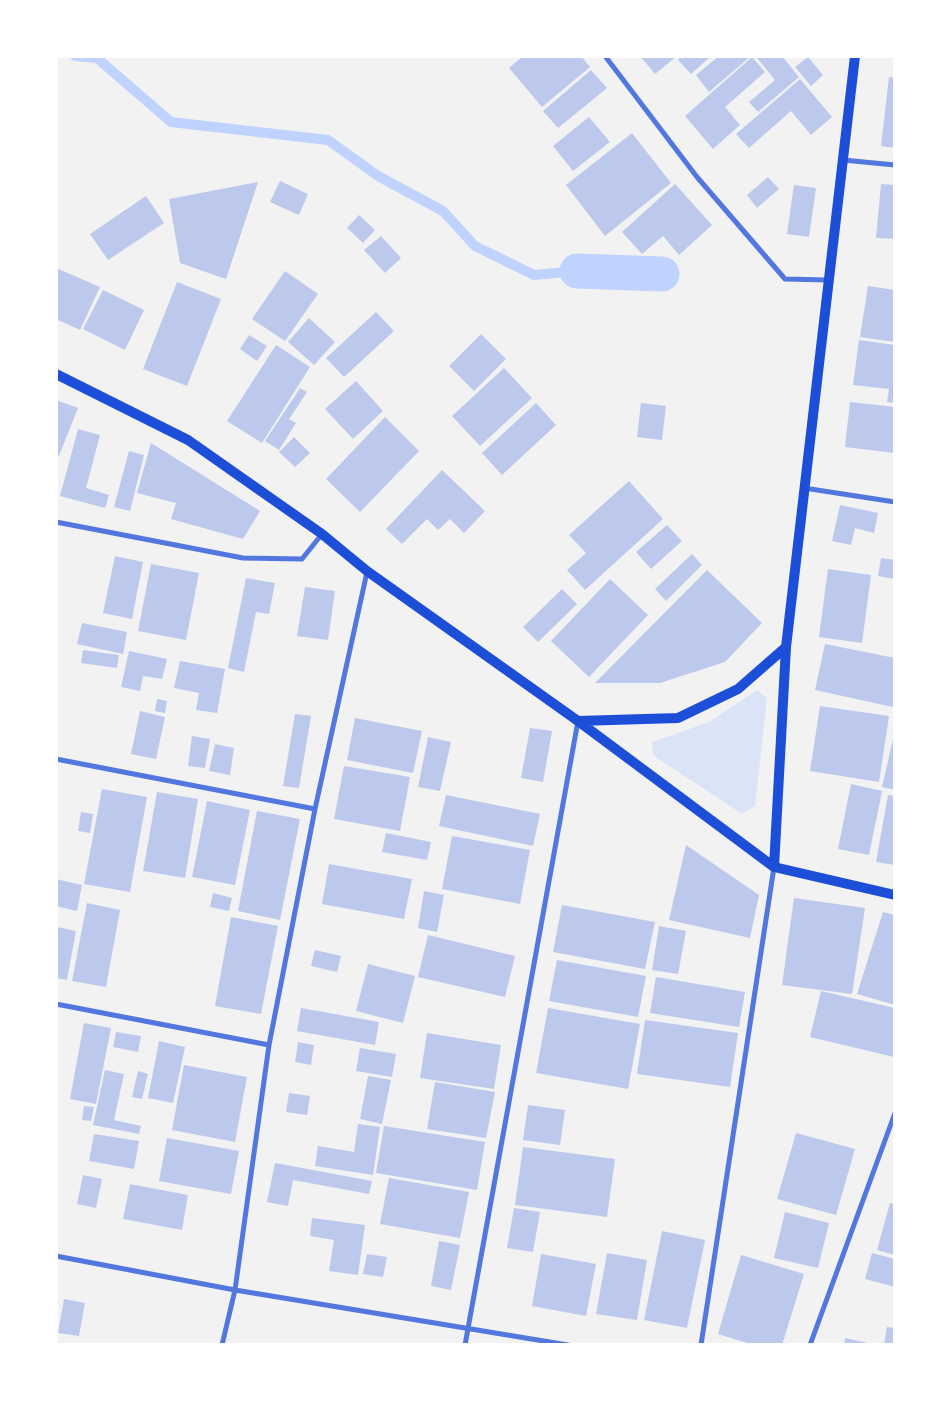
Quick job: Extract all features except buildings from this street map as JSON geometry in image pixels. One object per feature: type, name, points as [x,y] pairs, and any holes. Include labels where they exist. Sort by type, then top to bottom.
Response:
[{"type":"main road","points":[[774,867],[786,648],[855,56]]},
{"type":"main road","points":[[56,374],[188,440],[322,534],[367,571],[578,720],[774,867],[895,895]]},
{"type":"main road","points":[[578,720],[678,718],[738,689],[786,648]]},
{"type":"street","points":[[605,56],[697,177],[785,279],[828,280]]},
{"type":"street","points":[[842,159],[895,166]]},
{"type":"street","points":[[804,488],[895,502]]},
{"type":"street","points":[[56,522],[244,558],[302,559],[322,534]]},
{"type":"street","points":[[222,1345],[235,1290],[269,1045],[315,809],[367,571]]},
{"type":"street","points":[[465,1345],[578,720]]},
{"type":"street","points":[[56,759],[315,809]]},
{"type":"street","points":[[701,1345],[774,867]]},
{"type":"street","points":[[56,1004],[269,1045]]},
{"type":"street","points":[[810,1345],[895,1113]]},
{"type":"street","points":[[56,1256],[235,1290],[467,1330],[568,1345]]},
{"type":"shaded area","points":[[757,690],[767,698],[755,806],[742,814],[653,755],[652,742],[709,722]]},
{"type":"waterway","points":[[75,56],[97,58],[171,122],[328,140],[378,176],[443,211],[475,246],[534,275],[577,271]]},
{"type":"waterway","points":[[577,271],[662,274]]}]
